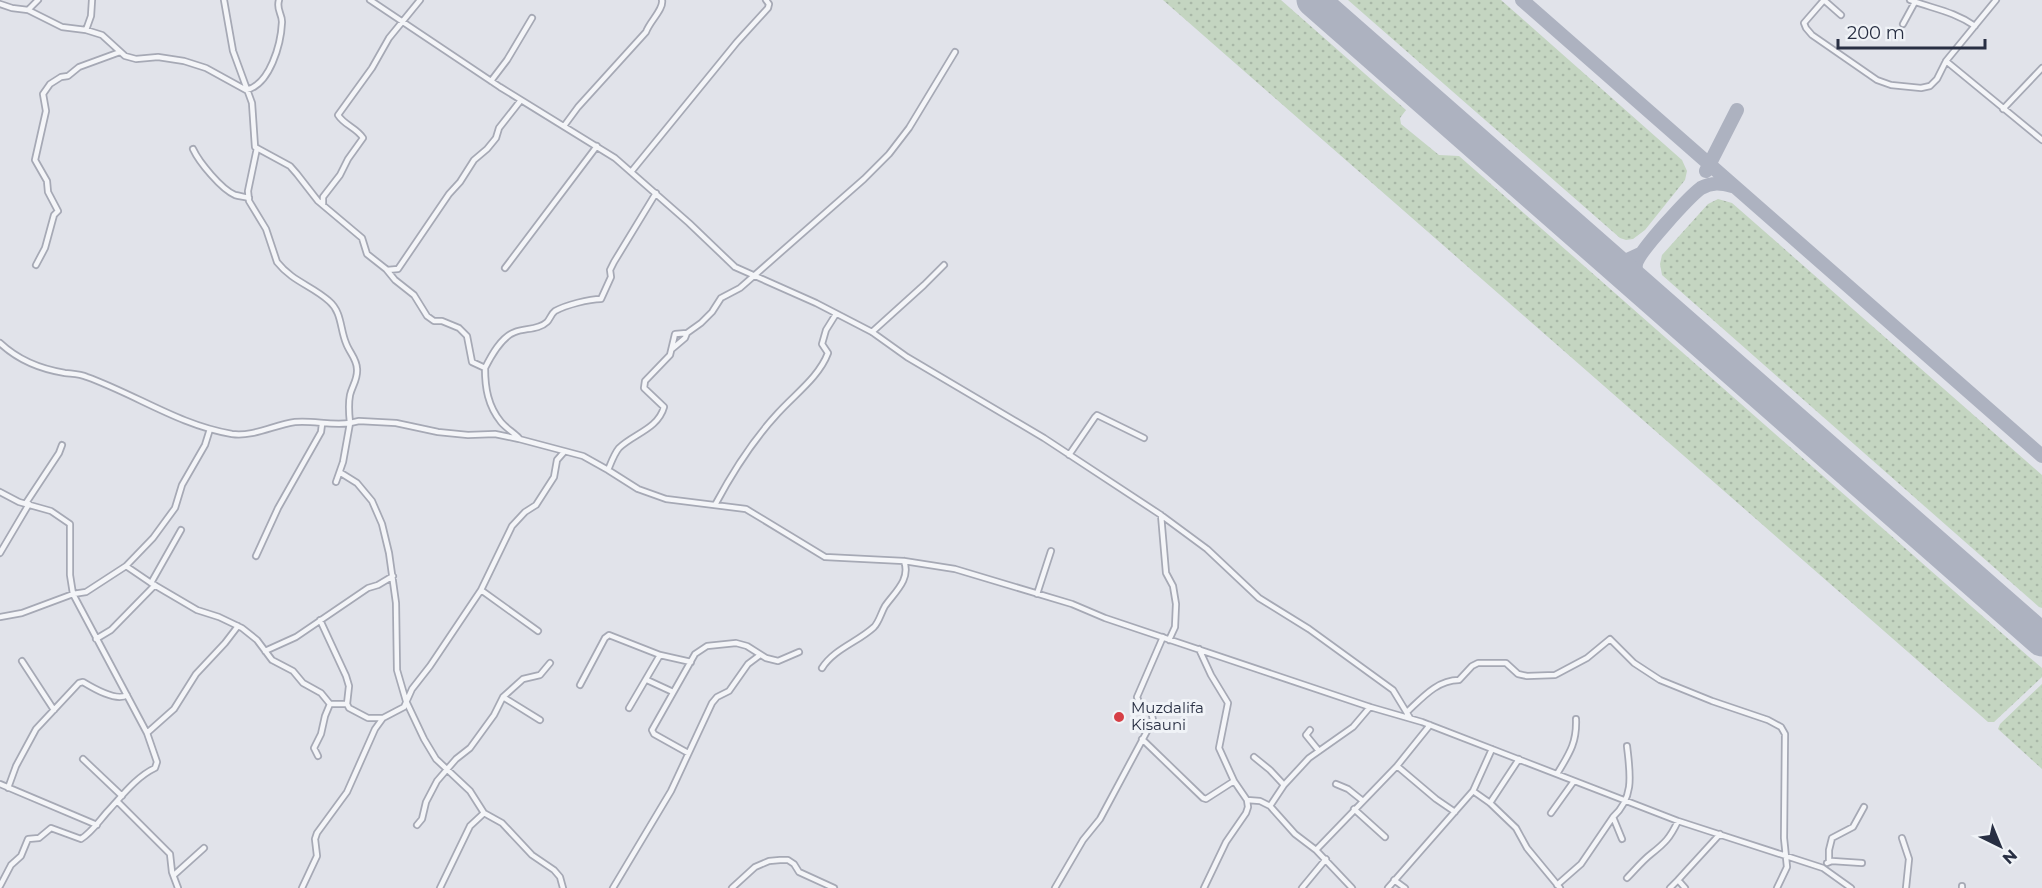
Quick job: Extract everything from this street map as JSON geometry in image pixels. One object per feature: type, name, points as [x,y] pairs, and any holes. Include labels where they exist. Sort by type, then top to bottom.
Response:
[{"type":"street","points":[[28,10],[38,0]]},
{"type":"street","points":[[86,30],[91,16],[92,0]]},
{"type":"street","points":[[224,0],[233,51],[252,103],[254,140],[257,148],[248,191],[251,206],[266,229],[277,262],[290,277],[313,289],[336,310],[347,347],[357,367],[348,405],[349,435],[336,482]]},
{"type":"street","points":[[246,90],[258,84],[272,67],[282,24],[277,8],[279,0]]},
{"type":"street","points":[[370,0],[491,81],[615,158],[735,267],[872,332],[907,357],[1069,455],[1161,515],[1207,549],[1259,598],[1309,629],[1393,690],[1410,718]]},
{"type":"street","points":[[323,205],[323,197],[340,176],[348,159],[363,138],[338,115],[372,68],[389,38],[420,0]]},
{"type":"street","points":[[564,126],[578,107],[647,31],[649,23],[662,7],[662,0]]},
{"type":"street","points":[[631,172],[737,42],[768,8],[769,4],[766,0]]},
{"type":"street","points":[[1841,15],[1824,0],[1804,23],[1812,35],[1877,80],[1906,87],[1930,86],[1937,79],[1946,61],[1996,0]]},
{"type":"street","points":[[1903,24],[1912,1],[1945,10],[1962,17],[1975,26]]},
{"type":"street","points":[[0,4],[28,10],[62,27],[102,35],[125,56],[136,59],[158,57],[198,65],[246,90]]},
{"type":"street","points":[[491,81],[507,60],[532,18]]},
{"type":"street","points":[[36,264],[45,248],[54,215],[58,210],[48,192],[47,181],[35,160],[46,111],[44,94],[56,80],[72,74],[79,67],[120,52]]},
{"type":"street","points":[[672,349],[712,312],[721,297],[740,288],[754,276],[864,179],[889,153],[909,128],[956,52]]},
{"type":"street","points":[[1946,61],[2042,140]]},
{"type":"street","points":[[2003,109],[2042,68]]},
{"type":"street","points":[[387,270],[398,269],[474,160],[496,138],[499,128],[521,100]]},
{"type":"street","points":[[505,268],[597,146]]},
{"type":"street","points":[[257,148],[290,166],[323,205],[362,238],[367,254],[414,295],[427,316],[434,321],[442,321],[459,328],[467,336],[472,362],[485,368]]},
{"type":"street","points":[[193,149],[199,161],[223,186],[234,195],[249,198]]},
{"type":"street","points":[[519,438],[500,422],[486,395],[485,368],[505,338],[513,333],[547,322],[554,312],[561,309],[591,299],[601,299],[611,278],[610,270],[614,262],[656,193]]},
{"type":"street","points":[[872,332],[944,265]]},
{"type":"street","points":[[715,505],[728,481],[776,415],[815,375],[826,359],[828,353],[822,344],[826,330],[836,314]]},
{"type":"street","points":[[608,470],[618,449],[648,429],[662,415],[664,407],[644,388],[645,381],[670,355],[675,334],[687,333]]},
{"type":"street","points":[[0,343],[11,354],[25,362],[85,376],[148,405],[210,429],[234,434],[247,434],[297,422],[396,423],[438,432],[468,435],[495,434],[519,438],[583,456],[638,489],[666,499],[746,509],[825,557],[904,561],[955,569],[1072,604],[1105,618],[1370,707],[1410,718],[1678,821],[1823,868],[1851,888]]},
{"type":"street","points":[[1069,455],[1097,416],[1144,438]]},
{"type":"street","points":[[256,556],[278,508],[321,432],[322,424]]},
{"type":"street","points":[[0,618],[22,613],[72,594],[86,592],[126,566],[153,538],[175,508],[182,485],[205,445],[210,429]]},
{"type":"street","points":[[0,553],[62,445]]},
{"type":"street","points":[[320,620],[346,676],[349,686],[347,704],[349,708],[368,718],[383,718],[400,710],[412,689],[481,590],[512,526],[540,500],[554,477],[557,460],[564,452]]},
{"type":"street","points":[[340,473],[357,483],[372,501],[382,524],[393,576],[398,615],[395,627],[397,670],[406,701],[424,739],[436,759],[470,791],[484,813],[502,823],[532,855],[554,870],[560,877],[564,888]]},
{"type":"street","points":[[0,492],[51,511],[70,524],[69,554],[72,594],[147,733],[157,762],[154,768],[136,781],[97,825],[81,839],[51,828],[39,838],[28,839],[21,856],[11,865],[0,886]]},
{"type":"street","points":[[1161,515],[1166,573],[1173,586],[1176,604],[1175,627],[1169,639]]},
{"type":"street","points":[[96,639],[111,630],[153,584],[181,530]]},
{"type":"street","points":[[1036,594],[1051,551]]},
{"type":"street","points":[[822,668],[828,659],[876,626],[885,607],[900,588],[906,573],[904,561]]},
{"type":"street","points":[[126,566],[197,610],[238,626],[257,640],[272,660],[293,671],[303,683],[321,693],[330,704]]},
{"type":"street","points":[[265,651],[283,644],[368,588],[393,576]]},
{"type":"street","points":[[481,590],[538,631]]},
{"type":"street","points":[[147,733],[174,709],[196,674],[238,626]]},
{"type":"street","points":[[580,685],[606,636],[660,655],[691,662]]},
{"type":"street","points":[[1055,888],[1083,840],[1100,819],[1154,716],[1151,711],[1140,705],[1137,697],[1163,637]]},
{"type":"street","points":[[1407,712],[1440,683],[1459,680],[1478,663],[1506,663],[1518,674],[1527,676],[1555,675],[1587,658],[1610,639],[1634,663],[1660,680],[1768,720],[1781,727],[1785,734],[1787,867],[1777,888]]},
{"type":"street","points":[[688,753],[654,734],[652,730],[695,654],[707,646],[736,643],[778,661],[799,652]]},
{"type":"street","points":[[1199,649],[1210,675],[1228,703],[1219,748],[1234,781],[1247,800],[1246,813],[1226,842],[1204,888]]},
{"type":"street","points":[[629,708],[660,655]]},
{"type":"street","points":[[613,888],[671,791],[705,716],[717,697],[729,691],[748,664],[760,655]]},
{"type":"street","points":[[22,661],[54,710]]},
{"type":"street","points":[[417,825],[425,812],[430,794],[447,768],[471,748],[494,715],[503,697],[523,679],[540,675],[550,663]]},
{"type":"street","points":[[647,680],[673,692]]},
{"type":"street","points":[[8,788],[16,766],[33,734],[81,682],[121,698],[127,695]]},
{"type":"street","points":[[503,697],[540,720]]},
{"type":"street","points":[[330,704],[347,704]]},
{"type":"street","points":[[318,756],[314,748],[330,704]]},
{"type":"street","points":[[1270,806],[1284,785],[1309,758],[1353,726],[1370,707]]},
{"type":"street","points":[[302,888],[317,856],[315,839],[317,833],[347,792],[375,729],[383,718]]},
{"type":"street","points":[[1557,774],[1574,744],[1577,734],[1576,719]]},
{"type":"street","points":[[1317,850],[1396,766],[1430,725]]},
{"type":"street","points":[[1310,730],[1306,735],[1319,751]]},
{"type":"street","points":[[1142,739],[1203,798],[1206,799],[1234,781]]},
{"type":"street","points":[[1473,791],[1490,803],[1516,828],[1527,848],[1558,886],[1581,864],[1613,817],[1627,801],[1629,782],[1627,746]]},
{"type":"street","points":[[1388,888],[1473,791],[1492,748]]},
{"type":"street","points":[[1254,757],[1284,785]]},
{"type":"street","points":[[83,759],[122,796]]},
{"type":"street","points":[[1490,803],[1519,759]]},
{"type":"street","points":[[1396,766],[1455,812]]},
{"type":"street","points":[[1551,813],[1574,781]]},
{"type":"street","points":[[0,784],[97,825]]},
{"type":"street","points":[[1336,784],[1348,789],[1363,801]]},
{"type":"street","points":[[1247,800],[1260,801],[1270,806],[1295,834],[1317,850],[1352,888]]},
{"type":"street","points":[[118,802],[170,854],[178,888]]},
{"type":"street","points":[[1830,862],[1829,850],[1832,838],[1853,827],[1864,807]]},
{"type":"street","points":[[1354,809],[1385,837]]},
{"type":"street","points":[[440,888],[470,826],[484,813]]},
{"type":"street","points":[[1613,817],[1622,839]]},
{"type":"street","points":[[1627,878],[1660,848],[1678,821]]},
{"type":"street","points":[[1670,888],[1719,834]]},
{"type":"street","points":[[1902,838],[1909,859],[1906,888]]},
{"type":"street","points":[[174,875],[204,848]]},
{"type":"street","points":[[1302,888],[1326,859]]},
{"type":"street","points":[[732,888],[755,867],[769,861],[788,860],[799,872],[834,888]]},
{"type":"street","points":[[1823,868],[1830,862],[1862,863]]},
{"type":"street","points":[[1394,880],[1405,888]]},
{"type":"street","points":[[1678,880],[1685,888]]},
{"type":"green space","points":[[1163,0],[1281,0],[1406,110],[1400,118],[1401,124],[1439,155],[1459,156],[2042,668],[2042,677],[1994,722],[1988,722]]},
{"type":"green space","points":[[1348,0],[1501,0],[1682,160],[1687,171],[1685,180],[1645,230],[1633,239],[1620,238]]},
{"type":"green space","points":[[1718,199],[1732,203],[2042,475],[2042,608],[1662,275],[1660,264],[1662,255],[1708,204]]},
{"type":"green space","points":[[2042,684],[2042,769],[1998,729],[2000,724]]},
{"type":"taxiway","points":[[1522,0],[2042,456]]},
{"type":"taxiway","points":[[1706,171],[1737,110]]},
{"type":"taxiway","points":[[1648,294],[1638,280],[1636,272],[1639,257],[1676,213],[1701,188],[1716,184],[1732,186]]},
{"type":"taxiway","points":[[1606,257],[1625,261],[1640,254]]},
{"type":"taxiway","points":[[2030,629],[2042,633]]},
{"type":"runway","points":[[1313,0],[2042,640]]},
{"type":"place","name":"Muzdalifa Kisauni","points":[[1119,717]]}]
